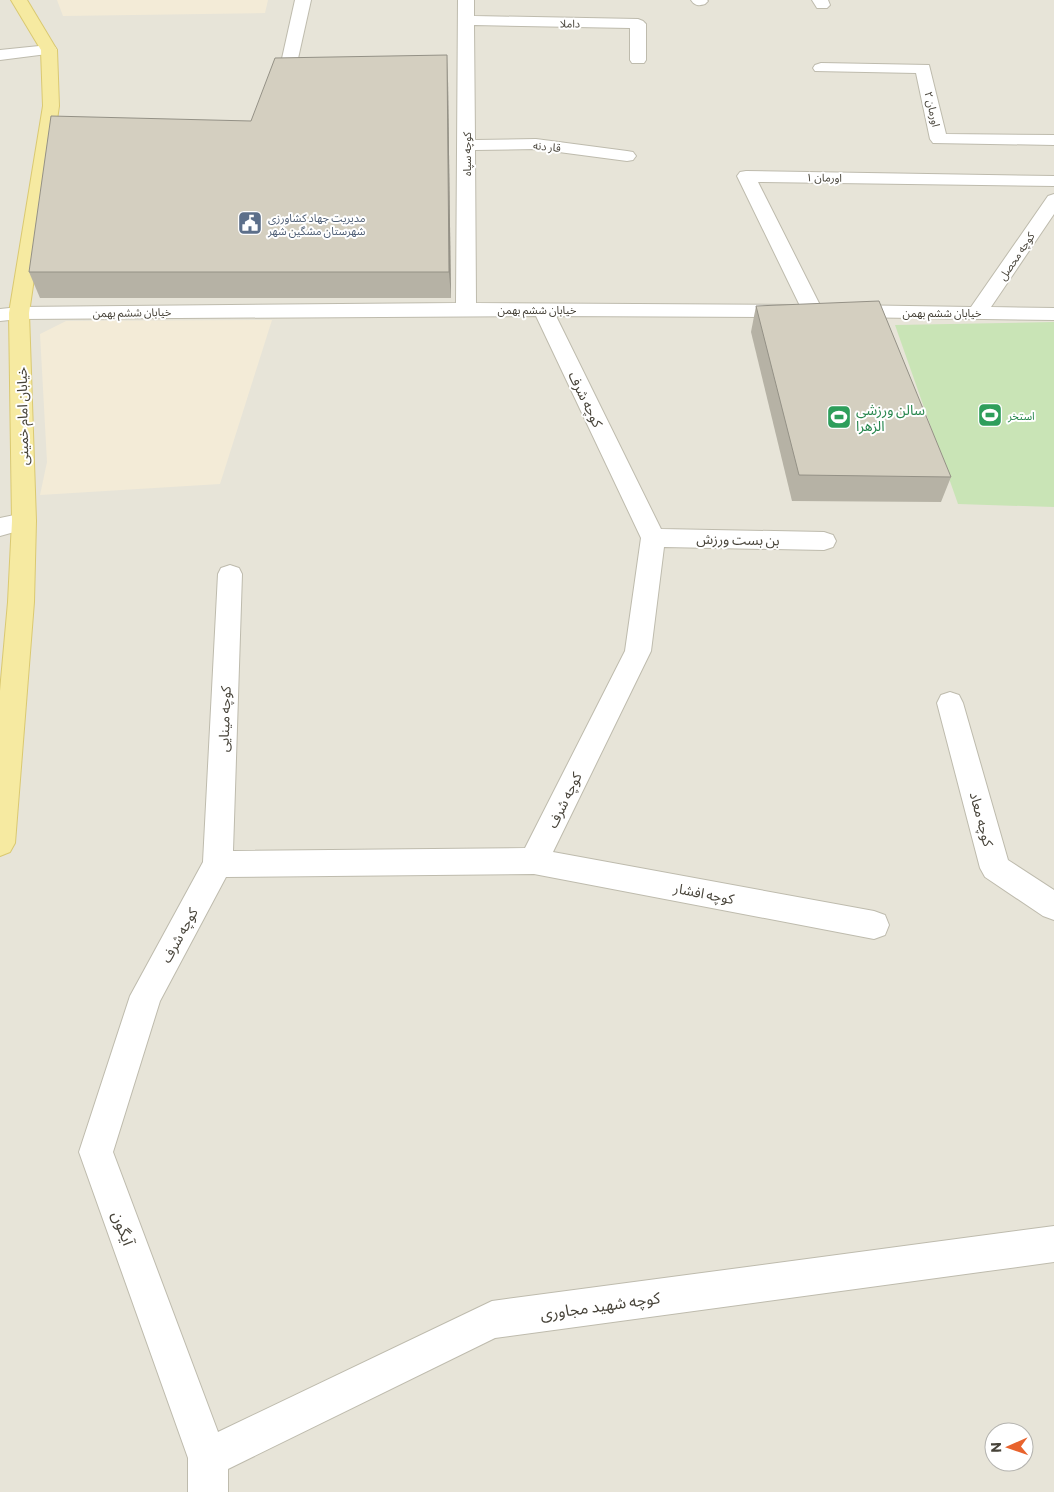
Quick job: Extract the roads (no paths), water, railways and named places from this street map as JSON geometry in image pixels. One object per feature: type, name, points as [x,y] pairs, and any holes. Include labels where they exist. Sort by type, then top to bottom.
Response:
[{"type":"main road","name":"خیابان امام خمینی","points":[[0,843],[21,602],[24,521],[10,314],[51,106],[49,50],[18,0]]},
{"type":"street","points":[[289,63],[303,0]]},
{"type":"street","name":"کوچه سپاه","points":[[466,0],[466,309]]},
{"type":"street","name":"داملا","points":[[466,20],[638,24],[638,60]]},
{"type":"street","points":[[0,55],[49,50]]},
{"type":"street","name":"اورمان ۲","points":[[821,68],[923,68],[939,139],[1054,140]]},
{"type":"street","name":"قار دنه","points":[[466,146],[536,144],[627,156]]},
{"type":"street","name":"اورمان ۱","points":[[813,311],[746,176],[1054,181]]},
{"type":"street","name":"کوچه محصل","points":[[978,312],[1054,200]]},
{"type":"street","name":"خیابان ششم بهمن","points":[[10,314],[466,309],[1054,314]]},
{"type":"street","name":"کوچه شرف","points":[[534,861],[638,651],[653,538],[544,309]]},
{"type":"street","points":[[0,527],[24,521]]},
{"type":"street","name":"بن بست ورزش","points":[[653,538],[824,541]]},
{"type":"street","name":"کوچه مینایی","points":[[218,864],[230,574]]},
{"type":"street","name":"کوچه معاد","points":[[950,702],[995,868],[1054,906]]},
{"type":"street","points":[[218,864],[534,861]]},
{"type":"street","name":"کوچه افشار","points":[[534,861],[874,925]]},
{"type":"street","name":"کوچه شرف","points":[[146,996],[218,864]]},
{"type":"street","name":"آیگون","points":[[146,996],[96,1152],[208,1475]]},
{"type":"street","name":"کوچه شهید مجاوری","points":[[208,1475],[492,1320],[1054,1244]]},
{"type":"place","name":"مدیریت جهاد کشاورزی شهرستان مشگین شهر","points":[[250,223]]},
{"type":"place","name":"استخر","points":[[990,415]]},
{"type":"place","name":"سالن ورزشی الزهرا","points":[[839,417]]}]
